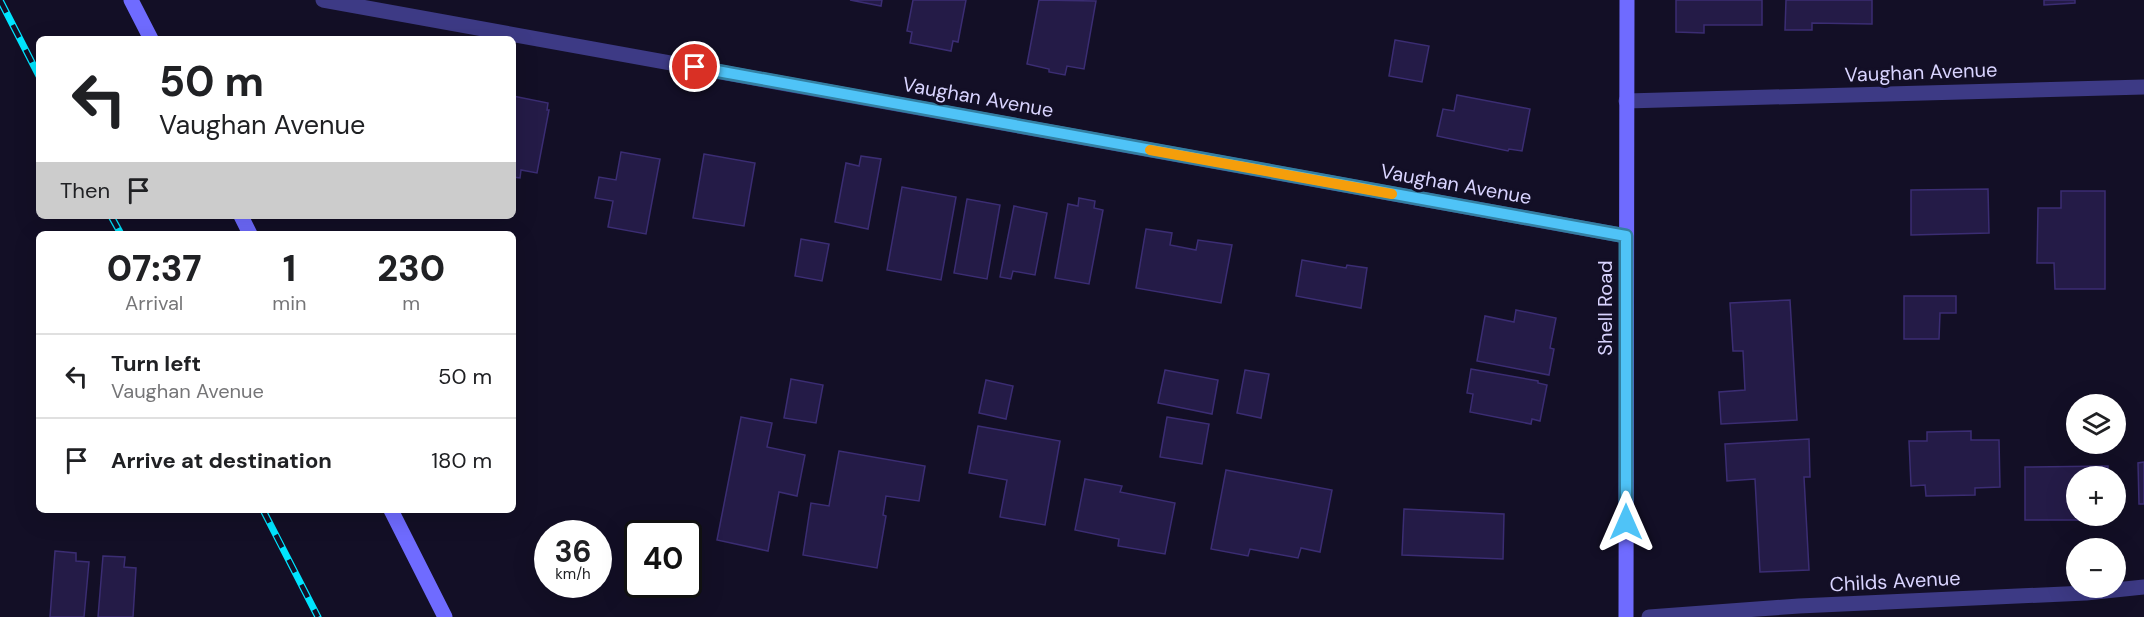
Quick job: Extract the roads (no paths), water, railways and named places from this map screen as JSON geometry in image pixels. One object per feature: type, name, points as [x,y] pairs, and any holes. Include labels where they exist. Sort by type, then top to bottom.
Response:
[{"type":"street","points":[[131,0],[149,36]]},
{"type":"street","name":"Vaughan Avenue","points":[[322,0],[1626,236]]},
{"type":"street","name":"Shell Road","points":[[1626,617],[1627,0]]},
{"type":"street","name":"Vaughan Avenue","points":[[1626,101],[2144,87]]},
{"type":"street","points":[[393,513],[445,617]]},
{"type":"street","name":"Childs Avenue","points":[[1649,617],[1799,606],[2086,593],[2144,587]]},
{"type":"railway","points":[[0,0],[36,70]]},
{"type":"railway","points":[[113,219],[119,231]]},
{"type":"railway","points":[[265,513],[318,617]]}]
